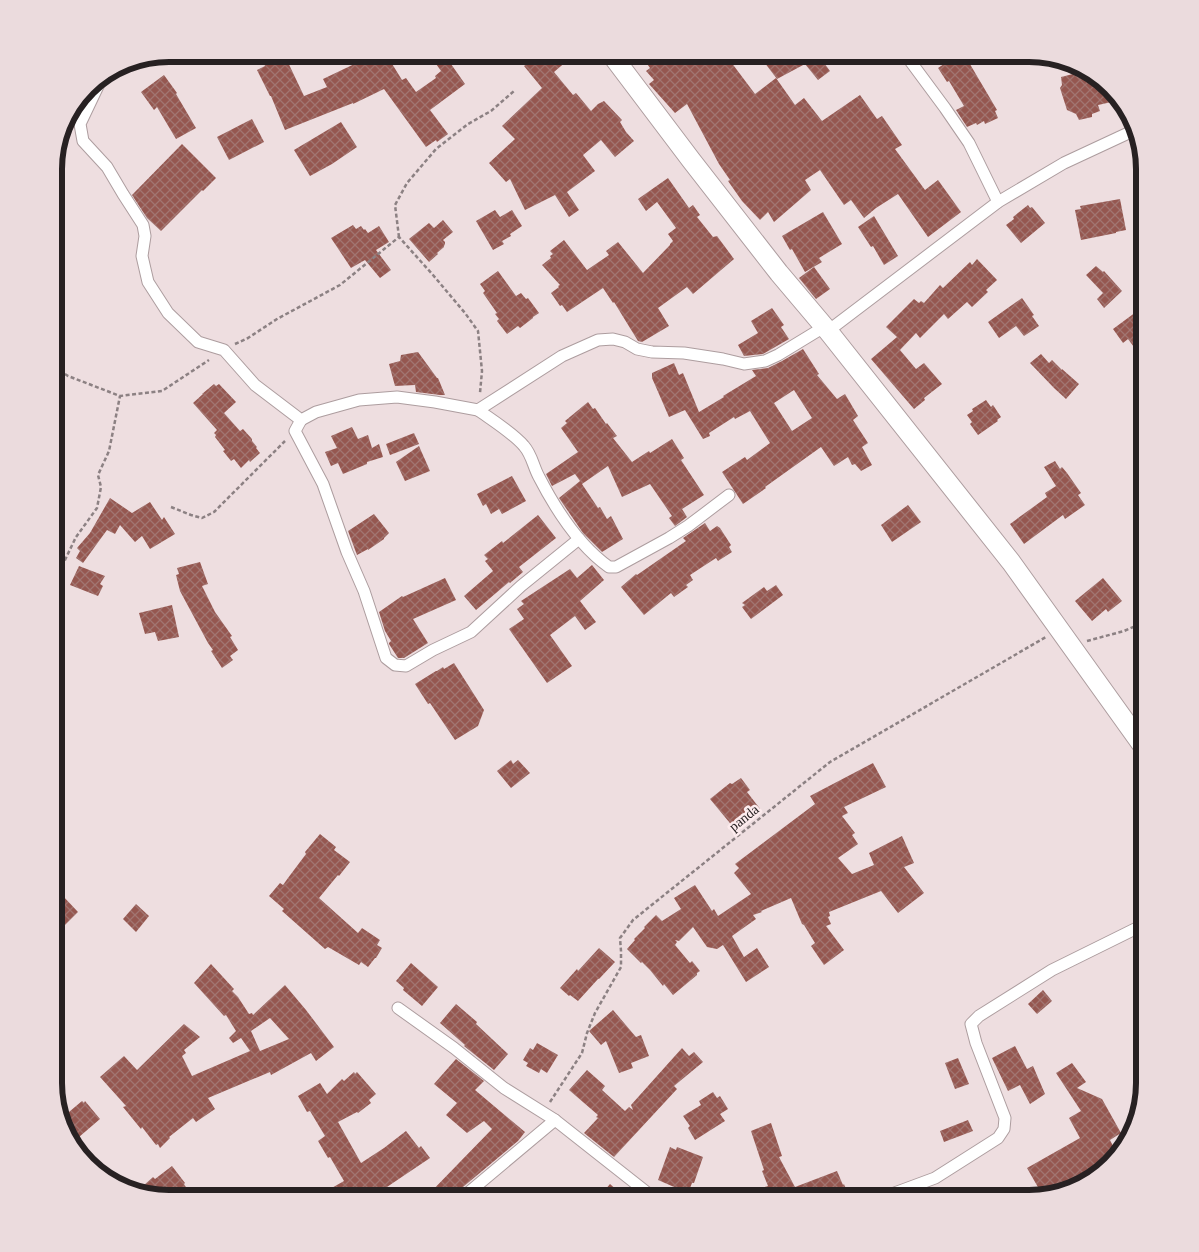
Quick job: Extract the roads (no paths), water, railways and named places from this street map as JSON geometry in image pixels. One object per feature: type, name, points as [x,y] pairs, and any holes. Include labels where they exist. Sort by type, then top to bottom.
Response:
[{"type":"main road","points":[[618,63],[784,280],[826,329],[1011,562],[1136,736]]},
{"type":"street","points":[[912,63],[969,143],[998,202]]},
{"type":"street","points":[[95,93],[80,124],[83,142],[108,168],[144,225],[146,236],[142,256],[148,282],[168,313],[198,342],[224,350],[255,385],[301,420]]},
{"type":"street","points":[[478,410],[562,356],[598,340],[612,339],[625,342],[637,349],[652,352],[684,353],[744,364],[765,361],[826,329],[998,202],[1064,163],[1129,133]]},
{"type":"street","points":[[579,539],[521,586],[472,632],[433,650],[406,666],[394,665],[386,658],[364,591],[346,552],[323,484],[295,431],[301,420],[316,412],[359,400],[397,398],[435,402],[478,410],[523,445],[530,455],[537,474],[553,503],[579,539],[609,567],[616,566],[669,538],[729,495]]},
{"type":"street","points":[[903,1190],[935,1178],[998,1138],[1004,1129],[1005,1118],[970,1024],[979,1016],[1052,970],[1136,928]]},
{"type":"street","points":[[398,1008],[454,1048],[504,1088],[555,1120],[644,1190]]},
{"type":"street","points":[[472,1190],[555,1120]]}]
